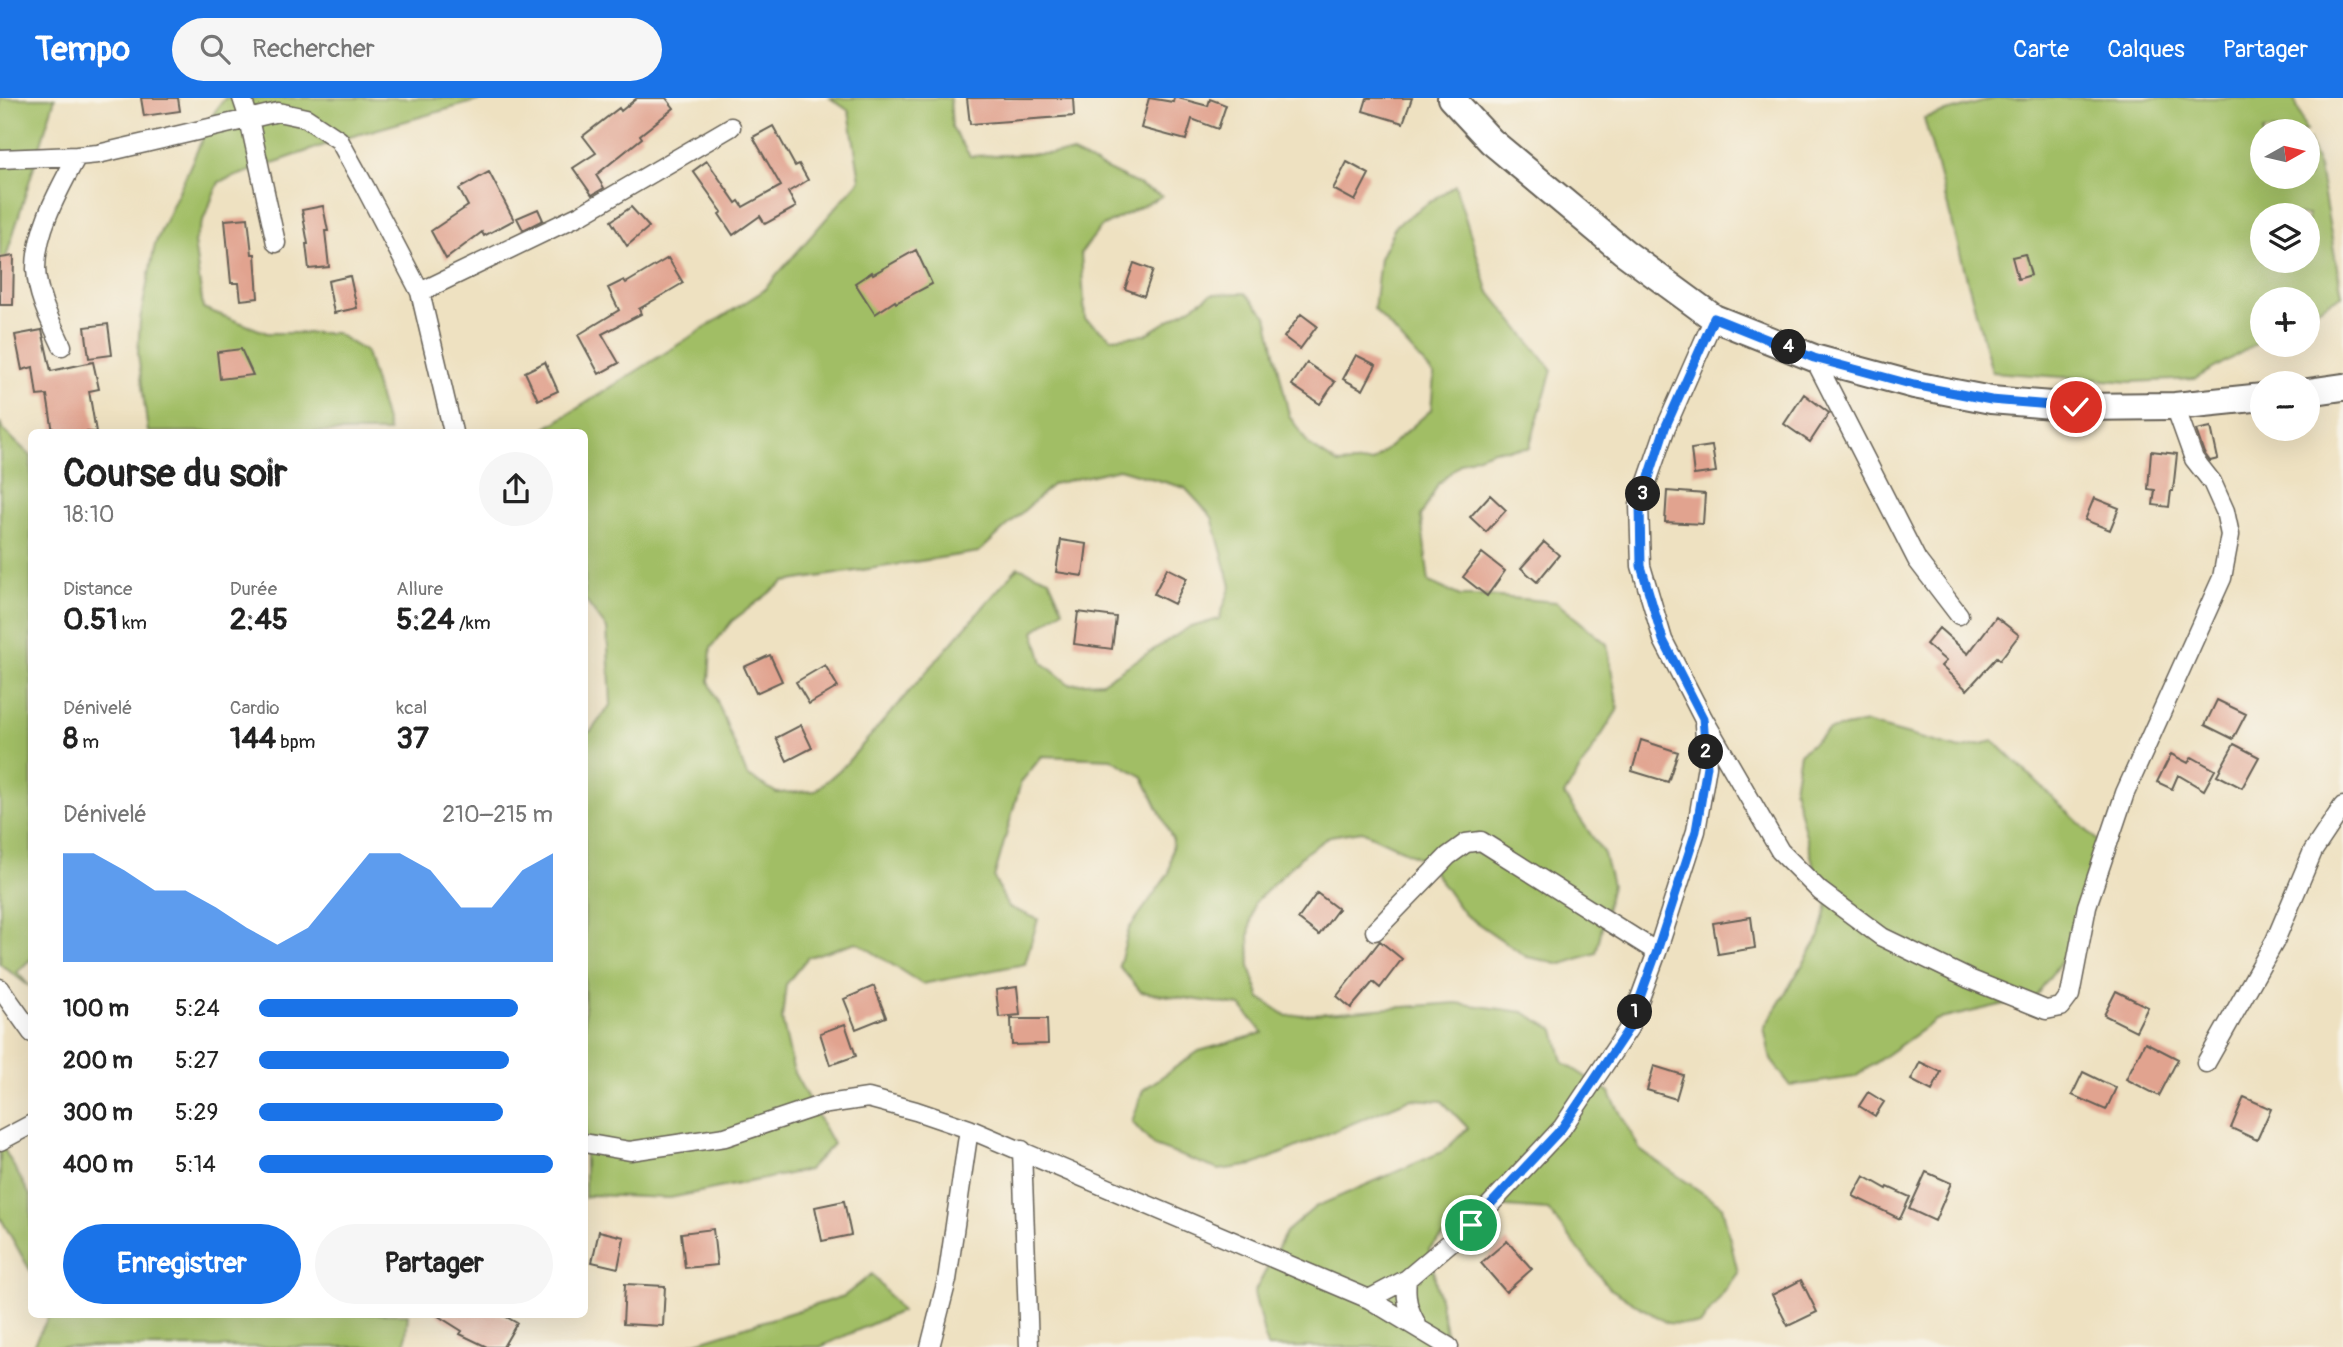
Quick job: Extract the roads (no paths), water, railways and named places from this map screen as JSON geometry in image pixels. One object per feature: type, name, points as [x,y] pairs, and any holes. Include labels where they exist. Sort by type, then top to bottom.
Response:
[{"type":"street","points":[[242,98],[276,243]]},
{"type":"street","points":[[1451,98],[1492,141],[1624,252],[1714,318],[1814,358],[1914,385],[1991,400],[2076,407],[2175,406],[2250,398]]},
{"type":"street","points":[[0,159],[98,154],[278,112],[306,118],[339,141],[421,292],[452,429]]},
{"type":"street","points":[[421,292],[582,214],[731,127]]},
{"type":"street","points":[[62,346],[45,308],[36,271],[38,243],[59,190],[77,156]]},
{"type":"street","points":[[1714,318],[1665,428],[1640,505],[1641,566],[1663,640],[1703,718],[1780,851],[1820,891],[1882,937],[1957,973],[2046,1010],[2061,1007],[2070,995],[2087,906],[2125,793],[2222,578],[2230,536],[2225,511],[2212,482],[2194,459],[2175,406]]},
{"type":"street","points":[[1814,358],[1917,560],[1959,615]]},
{"type":"street","points":[[2320,390],[2343,387]]},
{"type":"street","points":[[1368,1298],[1407,1279],[1471,1225],[1562,1128],[1629,1028],[1696,831],[1707,766],[1703,718]]},
{"type":"street","points":[[2206,1063],[2275,941],[2313,851],[2343,806]]},
{"type":"street","points":[[1375,930],[1448,856],[1465,843],[1481,841],[1657,951]]},
{"type":"street","points":[[0,988],[28,1026]]},
{"type":"street","points":[[588,1144],[630,1151],[725,1137],[821,1105],[868,1098],[916,1111],[1022,1150],[1368,1298],[1449,1347]]},
{"type":"street","points":[[0,1142],[28,1126]]},
{"type":"street","points":[[930,1347],[947,1280],[969,1129]]},
{"type":"street","points":[[1022,1150],[1029,1347]]},
{"type":"street","points":[[1407,1279],[1405,1297],[1418,1327]]}]
